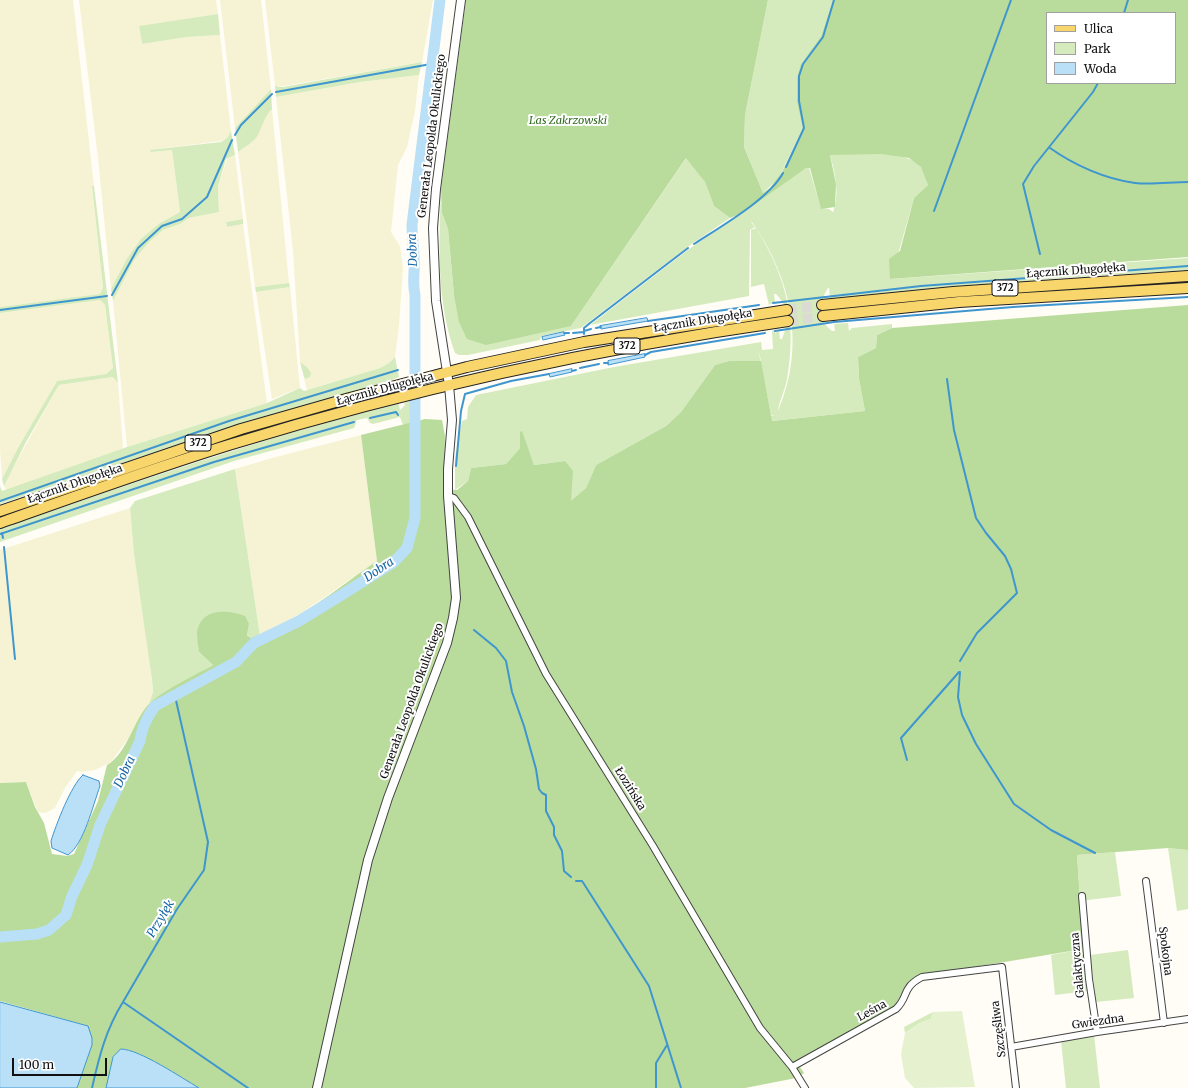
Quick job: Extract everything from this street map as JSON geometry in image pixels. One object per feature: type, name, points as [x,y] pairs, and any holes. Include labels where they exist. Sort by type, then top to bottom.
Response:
[{"type":"main road","name":"Łącznik Długołęka","points":[[822,305],[953,292],[1188,276]]},
{"type":"main road","name":"372","points":[[823,316],[959,302],[1188,288]]},
{"type":"main road","name":"Łącznik Długołęka","points":[[0,511],[240,429],[447,372],[577,343],[786,310]]},
{"type":"main road","name":"Łącznik Długołęka","points":[[0,523],[231,444],[449,385],[607,350],[788,321]]},
{"type":"street","name":"Generała Leopolda Okulickiego","points":[[317,1088],[368,860],[388,798],[451,628],[456,598],[448,496],[452,420],[449,385],[436,301],[433,228],[437,182],[461,0]]},
{"type":"street","name":"Łozińska","points":[[448,496],[456,501],[471,523],[546,674],[653,846],[760,1028],[792,1067],[805,1088]]},
{"type":"street","name":"Spokojna","points":[[1146,881],[1164,1023]]},
{"type":"street","name":"Galaktyczna","points":[[1082,896],[1089,979],[1097,1032]]},
{"type":"street","name":"Leśna","points":[[792,1067],[896,1009],[901,1004],[906,989],[913,982],[922,977],[1002,967]]},
{"type":"street","name":"Szczęśliwa","points":[[1002,967],[1016,1088]]},
{"type":"street","name":"Gwiezdna","points":[[1011,1047],[1097,1032],[1188,1019]]},
{"type":"shaded area","points":[[0,0],[73,0],[94,186],[92,187],[103,288],[100,294],[0,307]]},
{"type":"shaded area","points":[[79,0],[216,0],[218,14],[139,27],[142,44],[187,37],[220,35],[231,131],[227,138],[221,141],[158,149],[151,152],[172,150],[180,212],[160,223],[126,260],[111,289],[98,158]]},
{"type":"shaded area","points":[[220,0],[261,0],[271,89],[235,128]]},
{"type":"shaded area","points":[[265,0],[433,0],[422,62],[278,87],[275,85]]},
{"type":"shaded area","points":[[419,75],[415,111],[407,147],[398,165],[391,232],[400,246],[403,268],[399,326],[395,357],[389,363],[380,368],[307,390],[304,379],[310,377],[307,367],[300,362],[293,251],[276,97],[360,82]]},
{"type":"shaded area","points":[[272,109],[289,283],[255,287],[238,152],[250,144],[257,135],[266,115]]},
{"type":"shaded area","points":[[235,155],[243,219],[226,222],[227,227],[243,224],[267,403],[127,447],[113,301],[134,260],[149,242],[163,230],[180,224],[189,218],[219,212],[218,186],[227,159]]},
{"type":"shaded area","points":[[290,287],[300,388],[272,399],[256,292]]},
{"type":"shaded area","points":[[100,300],[105,305],[113,368],[106,374],[57,381],[19,446],[2,479],[0,450],[0,313]]},
{"type":"shaded area","points":[[113,377],[118,383],[122,449],[6,490],[4,486],[8,477],[59,385]]},
{"type":"shaded area","points":[[361,435],[377,561],[300,614],[260,636],[235,469]]},
{"type":"shaded area","points":[[130,508],[134,554],[148,646],[153,692],[149,704],[128,739],[111,762],[95,770],[83,772],[77,771],[65,788],[55,808],[45,813],[38,812],[26,782],[0,783],[0,550]]},
{"type":"green space","name":"Las Zakrzowski","points":[[466,0],[768,0],[745,115],[744,147],[763,193],[770,188],[782,172],[803,128],[797,101],[797,78],[801,64],[821,36],[833,0],[1188,0],[1188,257],[890,279],[889,259],[900,251],[914,198],[928,185],[921,167],[909,158],[881,154],[830,155],[836,184],[835,207],[821,209],[810,168],[806,168],[744,212],[730,218],[714,206],[705,182],[686,158],[571,326],[486,345],[467,339],[459,322],[454,295],[448,229],[442,213],[441,188]]},
{"type":"green space","points":[[768,0],[833,0],[821,36],[801,64],[803,128],[778,179],[763,193],[744,147],[745,115]]},
{"type":"green space","points":[[218,14],[220,35],[187,37],[142,44],[139,26]]},
{"type":"green space","points":[[422,62],[419,75],[360,82],[276,97],[275,85],[278,87],[283,87]]},
{"type":"green space","points":[[271,89],[272,109],[265,118],[256,138],[249,145],[238,152],[235,128]]},
{"type":"green space","points":[[231,131],[235,155],[226,159],[218,186],[219,212],[189,218],[180,224],[163,230],[149,242],[134,260],[113,301],[111,289],[126,260],[141,239],[160,223],[180,212],[172,150],[151,152],[150,150],[221,142],[227,138]]},
{"type":"green space","points":[[838,153],[895,155],[915,162],[923,171],[928,185],[914,198],[891,279],[1188,258],[1188,270],[1062,278],[824,299],[830,297],[828,288],[821,305],[821,311],[824,322],[832,331],[835,331],[834,324],[848,323],[849,331],[852,328],[892,324],[892,328],[877,335],[876,348],[858,357],[859,379],[865,411],[771,421],[770,416],[775,415],[771,415],[761,361],[729,361],[715,365],[681,412],[666,426],[596,465],[586,488],[571,502],[565,461],[534,465],[520,432],[520,448],[506,464],[471,468],[468,481],[455,490],[455,458],[462,421],[467,419],[468,407],[476,395],[614,367],[761,342],[762,350],[773,349],[772,331],[774,330],[775,333],[779,331],[780,339],[782,339],[787,326],[788,315],[787,310],[776,294],[774,294],[775,302],[769,305],[764,284],[751,287],[751,230],[756,228],[752,222],[755,227],[750,230],[749,296],[590,325],[689,249],[744,212],[779,182],[806,168],[809,168],[821,208],[829,209],[833,212],[836,191],[834,169],[830,155]],"holes":[[[767,246],[777,266],[785,290],[790,314],[793,338],[787,387],[778,411],[787,379],[790,358],[790,319],[782,282]]]},
{"type":"green space","points":[[687,157],[705,182],[714,206],[730,218],[693,243],[581,328],[541,336],[540,340],[468,355],[459,355],[455,353],[445,313],[440,272],[441,188],[442,213],[448,229],[454,295],[571,326]]},
{"type":"green space","points":[[92,186],[94,186],[118,383],[113,377],[59,385],[26,442],[4,486],[2,479],[19,446],[57,381],[106,374],[113,368],[105,305],[100,300],[0,313],[0,307],[100,294],[103,288]]},
{"type":"green space","points":[[243,219],[243,224],[227,227],[226,222]]},
{"type":"green space","points":[[289,283],[290,287],[256,292],[255,287]]},
{"type":"green space","points":[[1188,305],[1188,850],[1168,848],[1077,855],[1083,949],[920,976],[906,985],[894,1007],[796,1061],[804,1073],[796,1078],[745,1088],[199,1088],[149,1059],[129,1050],[121,1049],[113,1057],[106,1088],[77,1088],[92,1045],[88,1026],[0,1001],[0,783],[26,782],[35,807],[44,823],[52,854],[67,856],[74,854],[98,801],[107,765],[120,753],[144,710],[163,693],[213,665],[199,652],[197,633],[199,625],[203,619],[215,612],[230,612],[245,616],[249,624],[247,635],[251,638],[267,632],[300,615],[377,561],[361,435],[425,419],[442,420],[445,436],[444,489],[457,490],[468,481],[471,468],[506,464],[520,448],[520,432],[522,431],[534,465],[565,461],[573,471],[571,501],[586,488],[596,465],[666,426],[681,412],[715,365],[729,361],[761,361],[772,421],[865,411],[859,379],[858,357],[876,348],[877,335],[892,328]]},
{"type":"green space","points":[[395,357],[399,377],[390,381],[248,421],[0,504],[0,486],[2,491],[127,447],[267,403],[300,388],[304,391],[380,368],[389,363]]},
{"type":"green space","points":[[300,362],[307,367],[311,373],[310,377],[305,379]]},
{"type":"green space","points":[[414,400],[414,422],[403,425],[400,417],[373,424],[370,423],[367,418],[357,420],[354,428],[234,461],[0,542],[0,529],[99,495],[248,446],[348,416],[398,402],[400,410],[405,405],[404,403]]},
{"type":"green space","points":[[235,469],[260,636],[251,638],[247,634],[249,624],[197,633],[199,652],[213,665],[149,704],[153,692],[152,680],[134,554],[130,508],[135,501]]},
{"type":"green space","points":[[1168,848],[1188,850],[1188,909],[1177,911]]},
{"type":"green space","points":[[1115,852],[1121,896],[1080,901],[1077,855]]},
{"type":"green space","points":[[1083,949],[1088,991],[1055,995],[1051,955]]},
{"type":"green space","points":[[1128,950],[1134,998],[1096,1002],[1090,955]]},
{"type":"green space","points":[[962,1011],[975,1087],[914,1088],[905,1078],[901,1054],[905,1033],[920,1023],[931,1019],[933,1012]]},
{"type":"green space","points":[[933,1012],[931,1019],[920,1023],[905,1033],[904,1027]]},
{"type":"green space","points":[[1094,1035],[1100,1088],[1066,1088],[1061,1041]]},
{"type":"water","points":[[647,318],[648,321],[601,329],[600,326]]},
{"type":"water","points":[[564,332],[565,335],[543,340],[542,337]]},
{"type":"water","points":[[645,354],[645,357],[608,365],[608,361]]},
{"type":"water","points":[[572,369],[572,372],[550,377],[549,374]]},
{"type":"water","points":[[83,775],[99,781],[100,786],[79,842],[74,850],[68,855],[52,848],[51,841],[69,796],[78,780]]},
{"type":"water","points":[[0,1002],[88,1026],[92,1038],[92,1045],[77,1088],[0,1088]]},
{"type":"water","points":[[121,1049],[129,1050],[149,1059],[199,1088],[106,1088],[113,1057]]},
{"type":"waterway","name":"Dobra","points":[[0,937],[37,934],[49,930],[66,915],[72,896],[87,865],[100,825],[140,741],[145,723],[155,706],[236,662],[254,643],[299,621],[335,599],[394,562],[407,548],[415,518],[415,295],[412,225],[440,0]]},
{"type":"waterway","points":[[786,167],[804,128],[799,101],[799,76],[803,64],[823,37],[834,0]]},
{"type":"waterway","points":[[934,211],[1011,0]]},
{"type":"waterway","points":[[1124,12],[1128,0]]},
{"type":"waterway","points":[[276,92],[431,64]]},
{"type":"waterway","points":[[1040,254],[1023,184],[1034,166],[1093,92],[1097,84]]},
{"type":"waterway","points":[[235,135],[241,125],[272,94]]},
{"type":"waterway","points":[[112,295],[138,248],[162,226],[182,219],[207,197],[232,140]]},
{"type":"waterway","points":[[1050,148],[1069,160],[1101,175],[1124,181],[1148,184],[1188,182]]},
{"type":"waterway","points":[[694,244],[756,202],[767,193],[783,173]]},
{"type":"waterway","points":[[584,334],[584,328],[590,323],[688,248]]},
{"type":"waterway","points":[[773,303],[921,286],[1188,266]]},
{"type":"waterway","points":[[0,310],[107,296]]},
{"type":"waterway","points":[[775,331],[834,322],[1013,307],[1188,297]]},
{"type":"waterway","points":[[648,321],[759,305]]},
{"type":"waterway","points":[[596,328],[601,327]]},
{"type":"waterway","points":[[584,331],[591,329]]},
{"type":"waterway","points":[[573,333],[584,332]]},
{"type":"waterway","points":[[564,333],[569,333]]},
{"type":"waterway","points":[[645,355],[651,352],[765,333]]},
{"type":"waterway","points":[[580,368],[599,364]]},
{"type":"waterway","points":[[0,501],[229,421],[398,370]]},
{"type":"waterway","points":[[572,371],[576,370]]},
{"type":"waterway","points":[[456,466],[461,411],[465,394],[511,381],[549,374]]},
{"type":"waterway","points":[[947,379],[954,430],[976,518],[1005,556],[1011,569],[1017,593],[977,633],[960,661]]},
{"type":"waterway","points":[[370,418],[396,412],[398,415]]},
{"type":"waterway","points":[[0,534],[214,462],[354,422]]},
{"type":"waterway","points":[[2,533],[3,538]]},
{"type":"waterway","points":[[4,547],[15,659]]},
{"type":"waterway","points":[[474,630],[496,648],[506,661],[512,692],[524,726],[536,769],[539,789],[546,795],[546,811],[554,827],[554,835],[562,851],[564,871],[571,877]]},
{"type":"waterway","points":[[907,760],[901,738],[959,672]]},
{"type":"waterway","points":[[960,672],[958,697],[962,715],[976,744],[1014,804],[1051,830],[1095,853]]},
{"type":"waterway","name":"Przyłęk","points":[[175,696],[208,842],[204,870],[177,909],[123,1002],[248,1088]]},
{"type":"waterway","points":[[576,881],[582,881],[649,986],[681,1088]]},
{"type":"waterway","points":[[92,1088],[100,1054],[112,1022],[123,1002]]},
{"type":"waterway","points":[[656,1088],[656,1063],[667,1045]]},
{"type":"tunnel","points":[[787,310],[822,305]]},
{"type":"tunnel","points":[[788,321],[823,316]]}]
